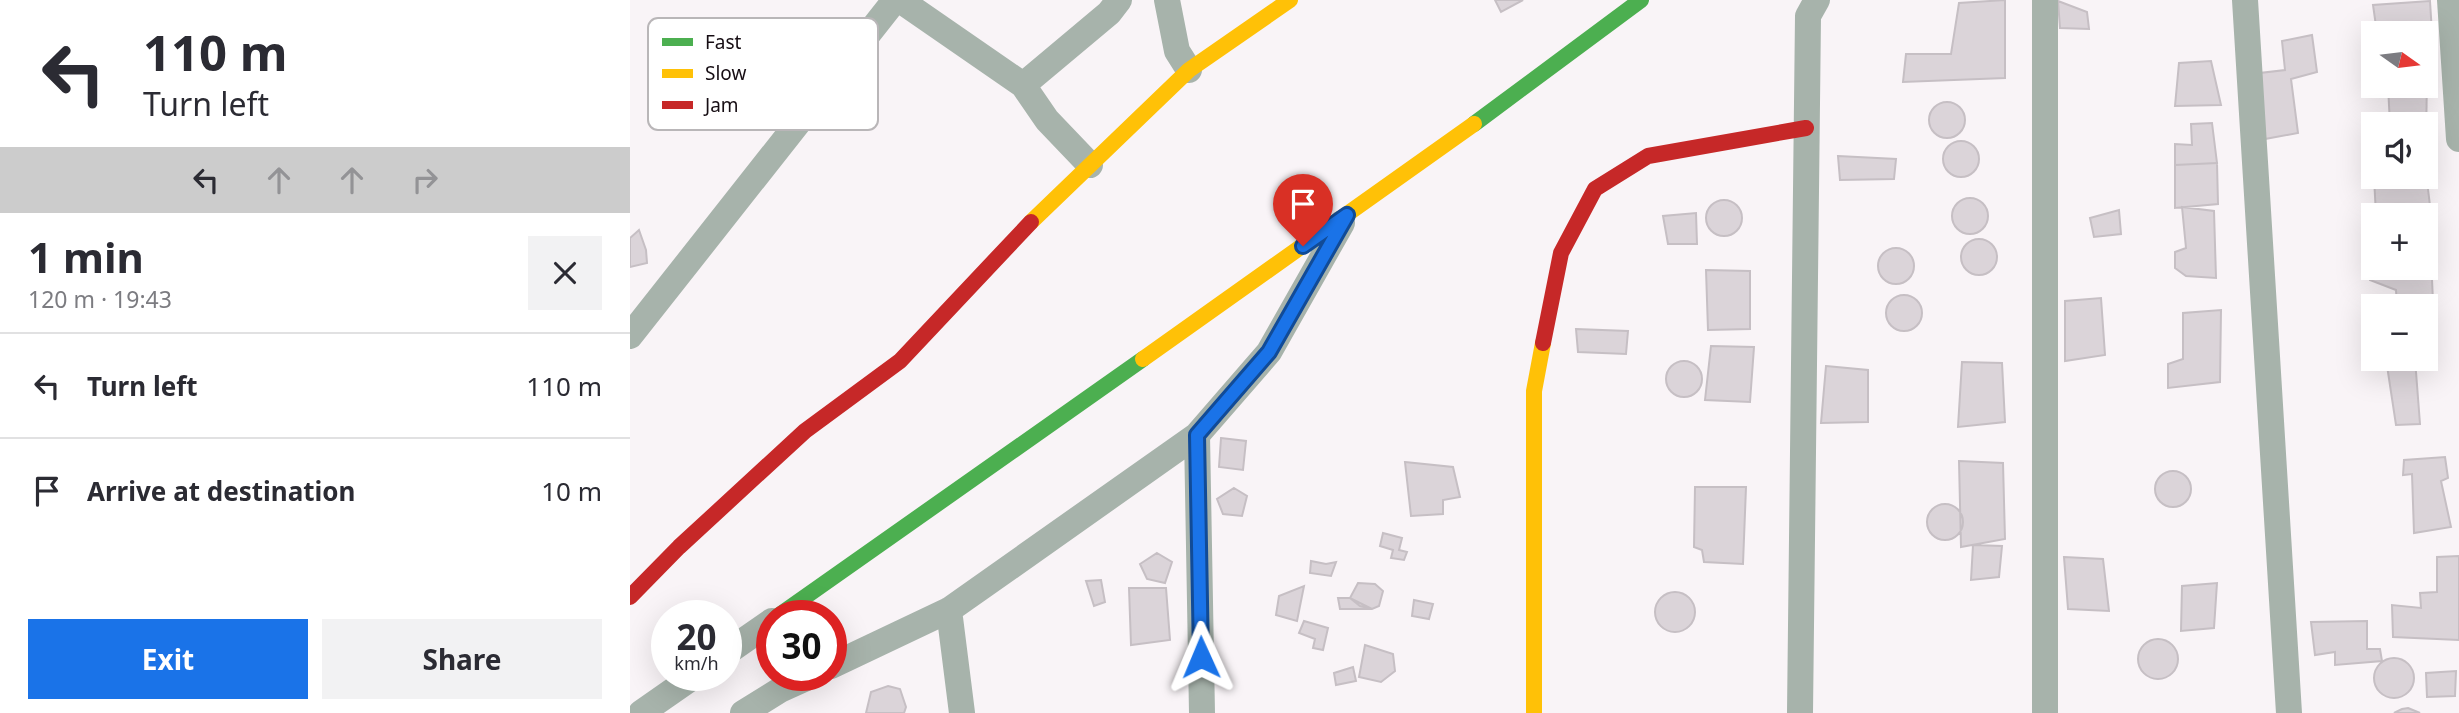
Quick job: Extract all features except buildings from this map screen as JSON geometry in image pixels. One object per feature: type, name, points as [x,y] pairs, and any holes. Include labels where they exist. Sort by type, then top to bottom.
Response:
[{"type":"street","points":[[878,25],[898,0],[1023,85],[1048,120],[1090,165]]},
{"type":"street","points":[[1023,85],[1109,13],[1119,0]]},
{"type":"street","points":[[1167,0],[1177,51],[1189,70]]},
{"type":"street","points":[[630,597],[679,547],[805,431],[900,361],[1032,220],[1189,70],[1290,0]]},
{"type":"street","points":[[801,600],[1347,215],[1641,0]]},
{"type":"street","points":[[1800,713],[1805,128],[1808,16],[1817,0]]},
{"type":"street","points":[[2045,0],[2045,713]]},
{"type":"street","points":[[2245,0],[2289,713]]},
{"type":"street","points":[[2450,0],[2459,139]]},
{"type":"street","points":[[1534,713],[1534,391],[1561,253],[1595,189],[1648,156],[1805,128]]},
{"type":"street","points":[[630,336],[794,130]]},
{"type":"street","points":[[847,658],[949,610],[1197,435],[1269,352],[1347,215]]},
{"type":"street","points":[[1197,435],[1202,713]]},
{"type":"street","points":[[949,610],[962,713]]},
{"type":"street","points":[[641,713],[673,691]]},
{"type":"street","points":[[743,713],[782,702]]},
{"type":"traffic: fast","points":[[1474,124],[1641,0]]},
{"type":"traffic: fast","points":[[801,600],[1143,359]]},
{"type":"traffic: slow","points":[[1031,222],[1189,70],[1290,0]]},
{"type":"traffic: slow","points":[[1143,359],[1474,124]]},
{"type":"traffic: slow","points":[[1534,713],[1534,391],[1543,343]]},
{"type":"traffic: jam","points":[[1543,343],[1561,253],[1595,189],[1648,156],[1806,128]]},
{"type":"traffic: jam","points":[[630,597],[679,547],[805,431],[900,361],[1031,222]]},
{"type":"route","points":[[1201,657],[1197,435],[1269,352],[1347,215],[1303,246]]}]
